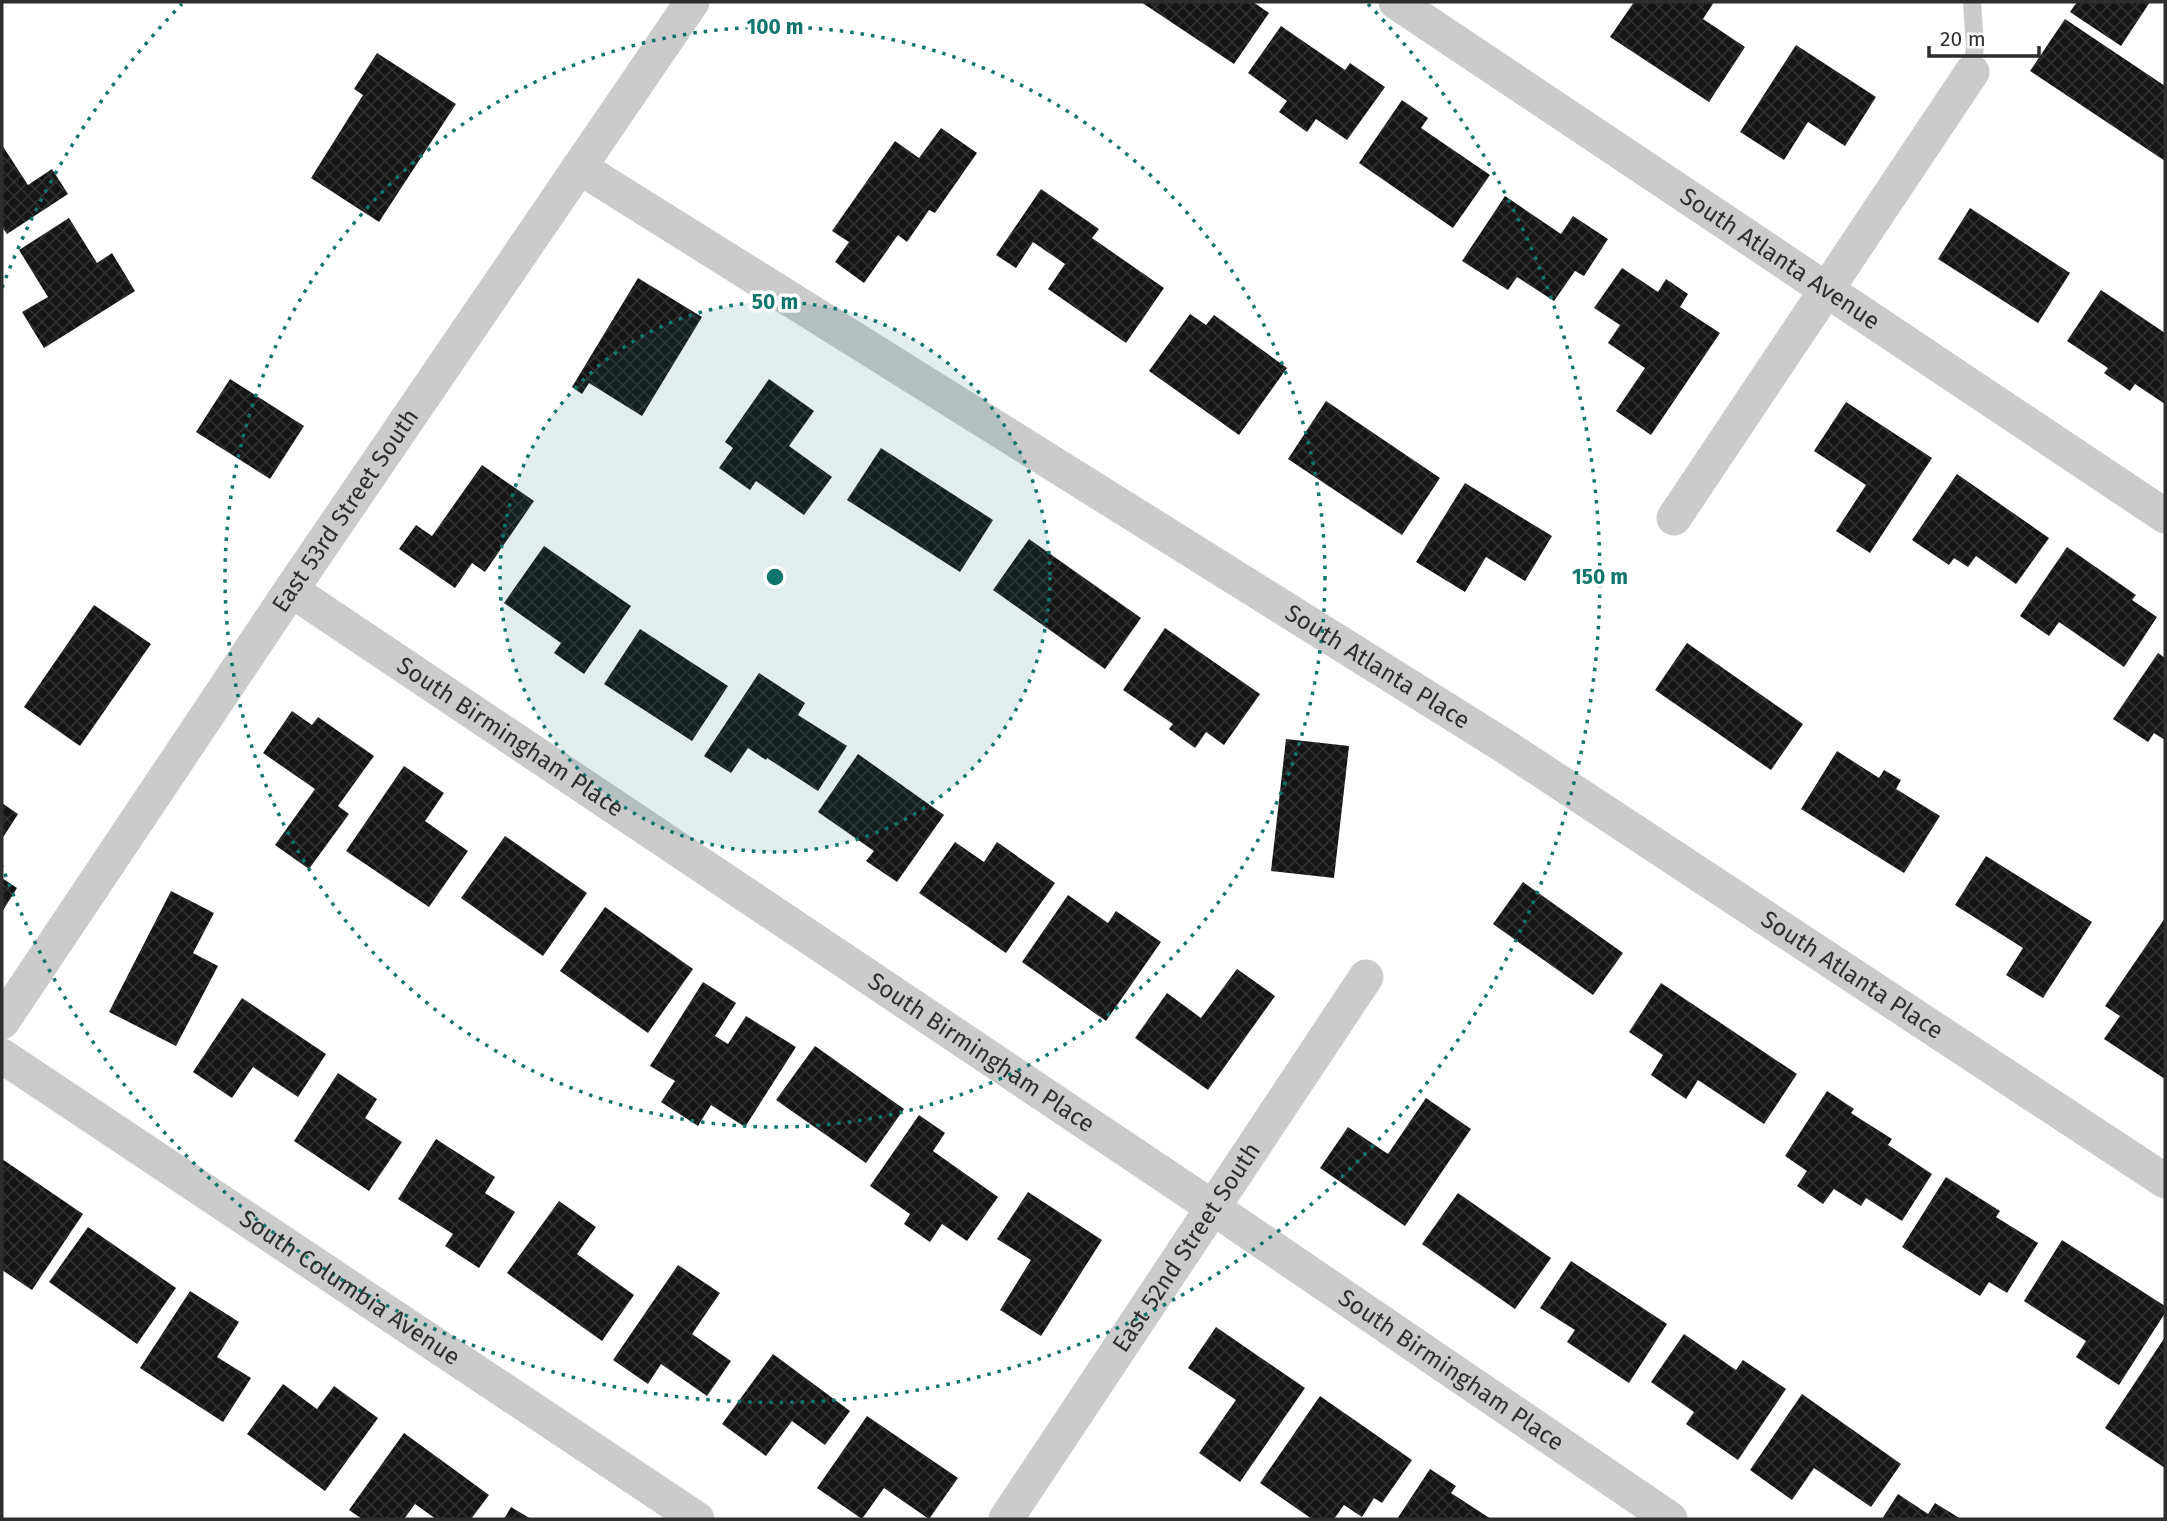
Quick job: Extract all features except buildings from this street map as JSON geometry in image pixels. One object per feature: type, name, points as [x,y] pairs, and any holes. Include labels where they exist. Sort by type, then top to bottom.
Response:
[{"type":"street","name":"East 53rd Street South","points":[[2,1022],[290,590],[692,2]]},
{"type":"street","name":"South Atlanta Avenue","points":[[1396,2],[2165,516]]},
{"type":"street","points":[[1674,518],[1972,72]]},
{"type":"street","name":"South Atlanta Place","points":[[579,167],[1506,747],[2165,1181]]},
{"type":"street","name":"South Birmingham Place","points":[[290,590],[1212,1206],[1670,1519]]},
{"type":"street","name":"East 52nd Street South","points":[[1006,1519],[1366,977]]},
{"type":"street","name":"South Columbia Avenue","points":[[2,1056],[697,1519]]},
{"type":"lane","points":[[1972,2],[1975,46],[1972,72]]}]
